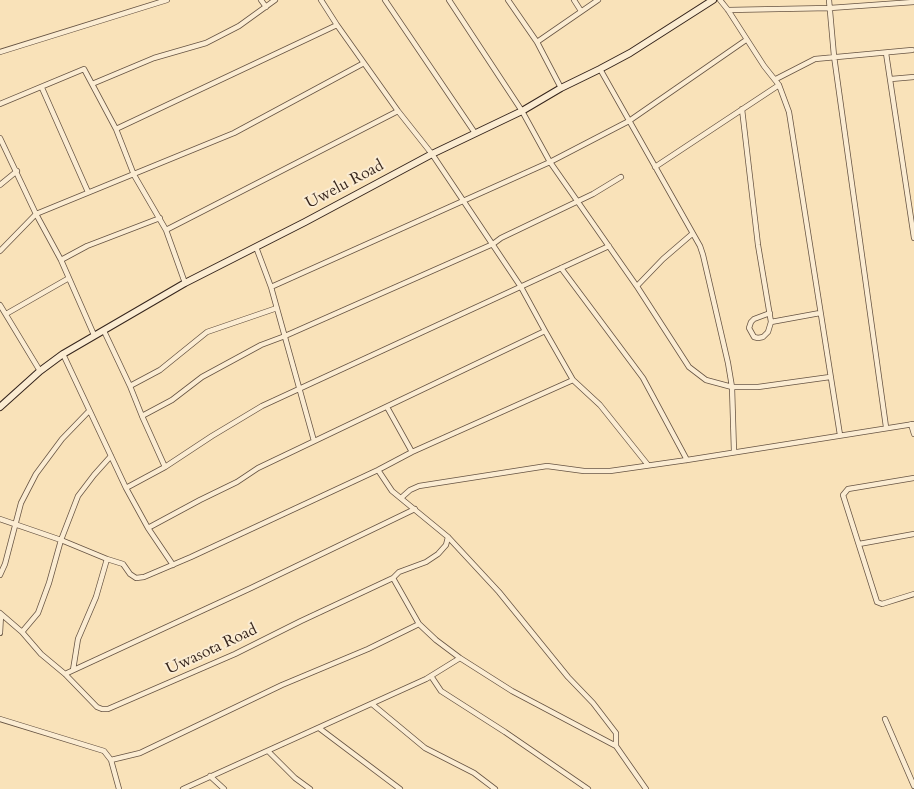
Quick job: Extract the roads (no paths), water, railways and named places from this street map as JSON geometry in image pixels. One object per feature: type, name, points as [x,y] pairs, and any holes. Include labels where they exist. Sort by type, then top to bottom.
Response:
[{"type":"street","points":[[0,52],[167,0]]},
{"type":"street","points":[[261,0],[266,7]]},
{"type":"street","points":[[92,84],[154,58],[206,42],[239,26],[275,0]]},
{"type":"street","points":[[322,0],[337,25],[398,111],[432,154],[522,287],[544,331],[573,380],[600,405],[648,465]]},
{"type":"street","points":[[385,0],[475,134]]},
{"type":"street","points":[[449,0],[522,111],[550,162],[637,286],[689,367],[706,380],[732,387],[758,387],[830,377]]},
{"type":"street","points":[[508,0],[537,42],[562,88]]},
{"type":"street","points":[[574,0],[581,11]]},
{"type":"street","points":[[537,42],[598,0]]},
{"type":"street","name":"Uwelu Road","points":[[0,407],[40,371],[63,354],[185,283],[432,154],[522,111],[562,88],[600,70],[713,0]]},
{"type":"street","points":[[720,0],[746,40],[776,79],[789,112],[840,435]]},
{"type":"street","points":[[829,0],[834,56],[886,427]]},
{"type":"street","points":[[728,10],[830,8],[914,2]]},
{"type":"street","points":[[116,129],[337,25]]},
{"type":"street","points":[[271,287],[550,162],[629,121],[746,40]]},
{"type":"street","points":[[776,79],[815,59],[912,50]]},
{"type":"street","points":[[886,53],[914,238]]},
{"type":"street","points":[[0,251],[36,214],[234,133],[364,63]]},
{"type":"street","points":[[0,104],[84,69],[116,129],[134,175],[166,230],[185,283]]},
{"type":"street","points":[[600,70],[703,255],[732,387],[734,452]]},
{"type":"street","points":[[891,79],[914,77]]},
{"type":"street","points":[[655,167],[779,84]]},
{"type":"street","points":[[42,88],[88,192]]},
{"type":"street","points":[[742,109],[758,245],[770,313],[771,322],[768,332],[762,337],[754,337],[749,328],[751,322],[770,313]]},
{"type":"street","points":[[166,230],[398,111]]},
{"type":"street","points":[[0,138],[36,214],[61,260],[94,335]]},
{"type":"street","points":[[0,185],[17,171]]},
{"type":"street","points":[[142,416],[172,400],[202,377],[261,345],[286,336],[493,244],[501,238],[578,202],[621,178]]},
{"type":"street","points":[[61,260],[87,246],[160,218]]},
{"type":"street","points":[[637,286],[663,259],[692,234]]},
{"type":"street","points":[[256,246],[286,336],[314,441]]},
{"type":"street","points":[[126,488],[165,467],[262,406],[609,246]]},
{"type":"street","points":[[561,268],[643,378],[687,460]]},
{"type":"street","points":[[6,314],[69,278]]},
{"type":"street","points":[[0,305],[40,371]]},
{"type":"street","points":[[130,386],[160,370],[207,332],[277,308]]},
{"type":"street","points":[[771,322],[820,313]]},
{"type":"street","points":[[104,331],[165,467]]},
{"type":"street","points":[[148,528],[237,482],[258,468],[387,408],[544,331]]},
{"type":"street","points":[[63,354],[126,488],[148,528],[173,565]]},
{"type":"street","points":[[0,519],[123,564],[130,574],[140,578],[173,565],[378,470],[412,452],[573,380]]},
{"type":"street","points":[[387,408],[412,452]]},
{"type":"street","points":[[0,575],[5,564],[20,503],[36,474],[62,439],[89,411]]},
{"type":"street","points":[[401,498],[410,490],[420,486],[546,466],[584,471],[610,470],[687,460],[913,424],[914,434]]},
{"type":"street","points":[[22,632],[38,613],[49,583],[60,540],[78,496],[111,456]]},
{"type":"street","points":[[378,470],[392,491],[448,537],[499,592],[568,676],[593,702],[616,733],[616,746]]},
{"type":"street","points":[[914,478],[848,489],[843,493],[843,498],[878,604],[914,594]]},
{"type":"street","points":[[65,674],[251,588],[415,509]]},
{"type":"street","points":[[859,544],[913,535],[914,542]]},
{"type":"street","name":"Uwasota Road","points":[[1,614],[22,632],[41,654],[65,674],[97,707],[108,709],[235,654],[393,578],[399,572],[426,562],[438,554],[446,545],[448,537]]},
{"type":"street","points":[[73,670],[78,639],[96,597],[107,559]]},
{"type":"street","points":[[393,578],[419,624],[436,640],[460,658],[512,691],[616,746],[646,789]]},
{"type":"street","points":[[0,633],[1,614]]},
{"type":"street","points":[[111,760],[140,752],[282,685],[368,649],[419,624]]},
{"type":"street","points":[[183,789],[372,704],[431,676],[460,658]]},
{"type":"street","points":[[431,676],[441,691],[588,789]]},
{"type":"street","points":[[372,704],[425,748],[474,773],[495,789]]},
{"type":"street","points":[[0,719],[104,751],[111,760],[119,789]]},
{"type":"street","points":[[885,719],[914,786]]},
{"type":"street","points":[[319,728],[400,789]]},
{"type":"street","points":[[268,751],[295,778],[310,789]]},
{"type":"street","points":[[210,776],[224,789]]}]
